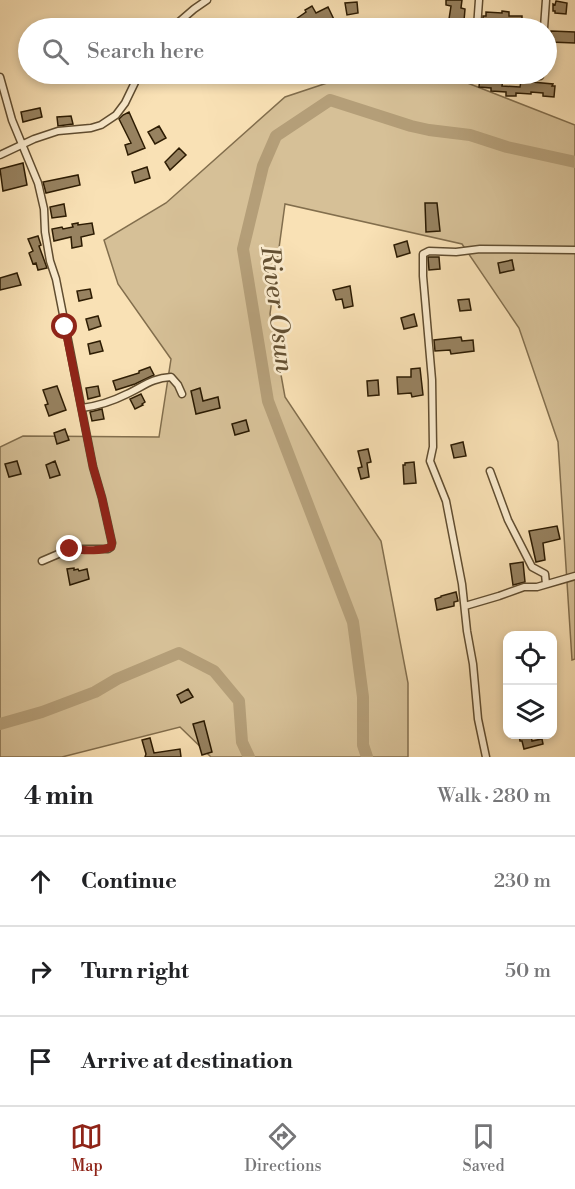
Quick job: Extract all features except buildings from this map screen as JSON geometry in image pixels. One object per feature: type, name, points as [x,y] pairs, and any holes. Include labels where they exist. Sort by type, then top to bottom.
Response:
[{"type":"street","points":[[184,18],[207,0]]},
{"type":"street","points":[[478,18],[479,0]]},
{"type":"street","points":[[545,18],[546,0]]},
{"type":"street","points":[[0,77],[12,120],[38,183],[44,209],[50,261],[56,279],[93,467],[112,543],[111,547],[94,550],[70,549],[42,561]]},
{"type":"street","points":[[0,155],[21,144],[58,131],[92,128],[101,124],[116,115],[134,84]]},
{"type":"street","points":[[486,757],[478,719],[465,606],[446,501],[430,461],[433,447],[432,380],[423,254],[429,250],[456,252],[480,249],[575,250]]},
{"type":"street","points":[[82,408],[95,407],[114,400],[160,377],[171,377],[183,394]]},
{"type":"street","points":[[490,471],[508,520],[532,567],[545,574],[546,584]]},
{"type":"street","points":[[465,606],[524,587],[537,587],[575,576]]},
{"type":"shaded area","points":[[324,84],[470,84],[575,125],[575,659],[572,660],[558,442],[519,328],[462,244],[285,204],[270,314],[285,397],[381,541],[408,683],[408,757],[211,757],[180,727],[62,757],[0,757],[0,447],[23,436],[159,437],[171,359],[118,284],[104,240],[166,203],[285,97]]},
{"type":"waterway","name":"River Osun","points":[[367,757],[363,745],[363,697],[353,622],[268,401],[243,249],[263,166],[276,136],[330,100],[411,126],[470,135],[507,147],[575,162]]},
{"type":"waterway","name":"River Osun","points":[[0,724],[42,712],[95,692],[117,679],[179,653],[214,671],[239,701],[242,742],[249,757]]},
{"type":"route","points":[[65,327],[93,467],[112,543],[108,549],[70,549]]}]
